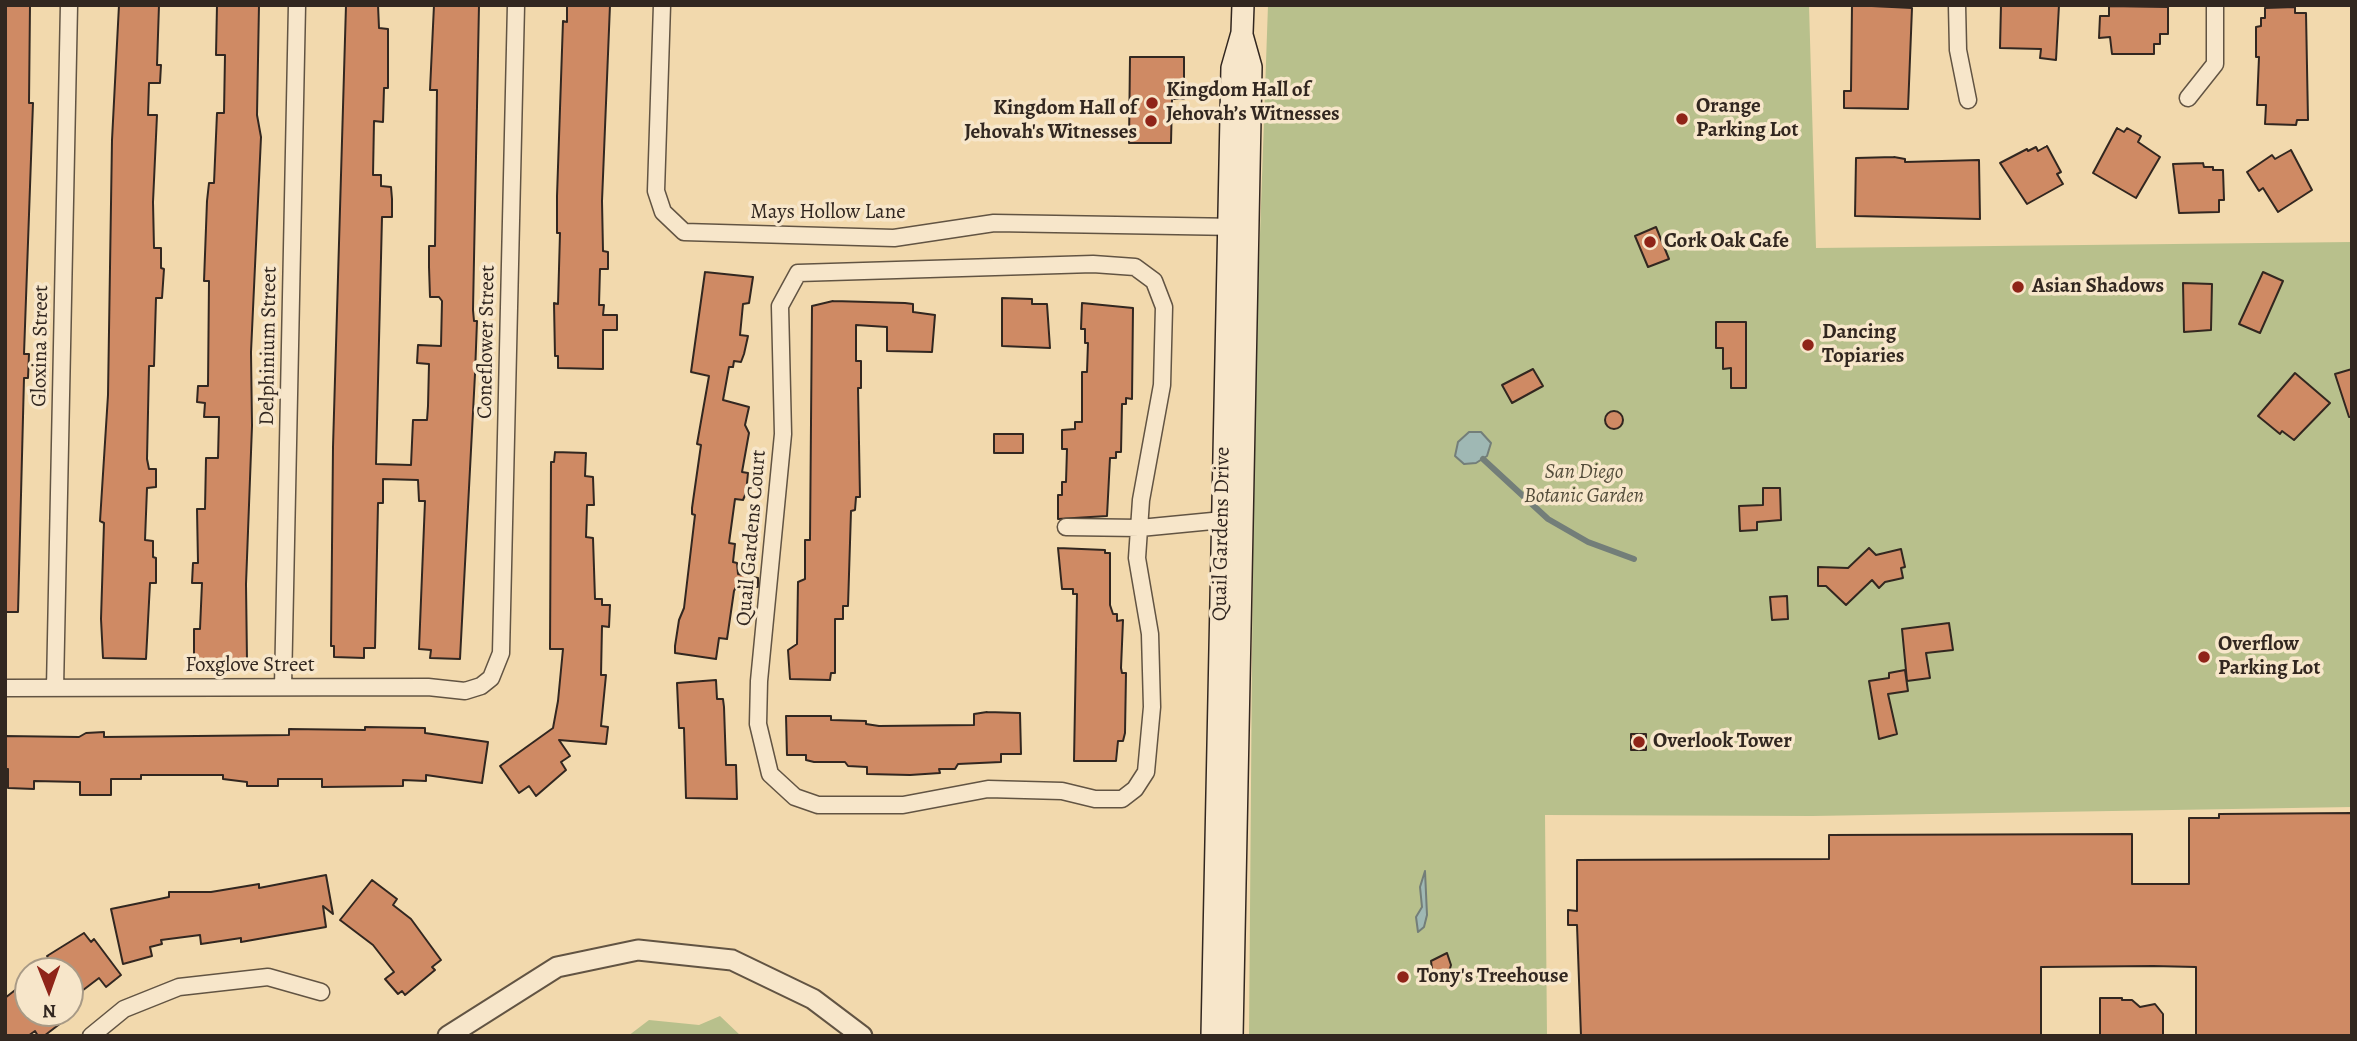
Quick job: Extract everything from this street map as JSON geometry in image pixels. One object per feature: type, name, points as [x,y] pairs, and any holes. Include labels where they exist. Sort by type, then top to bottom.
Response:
[{"type":"main road","name":"Quail Gardens Drive","points":[[1212,1036],[1232,519],[1239,227],[1232,68],[1242,33],[1243,5]]},
{"type":"main road","name":"Quail Gardens Drive","points":[[1232,519],[1232,1036]]},
{"type":"street","name":"Gloxina Street","points":[[55,688],[69,5]]},
{"type":"street","name":"Delphinium Street","points":[[283,687],[297,5]]},
{"type":"street","name":"Coneflower Street","points":[[491,678],[501,653],[516,5]]},
{"type":"street","name":"Mays Hollow Lane","points":[[662,5],[656,191],[663,212],[684,232],[894,238],[994,223],[1239,227]]},
{"type":"street","points":[[1957,5],[1958,50],[1968,100]]},
{"type":"street","points":[[2188,98],[2215,64],[2215,5]]},
{"type":"street","name":"Quail Gardens Court","points":[[1093,264],[1135,267],[1154,281],[1164,306],[1162,385],[1141,500],[1140,528],[1137,558],[1150,634],[1152,707],[1146,772],[1135,789],[1122,799],[1095,799],[1062,791],[988,789],[903,805],[818,805],[795,797],[770,774],[758,713],[783,434],[780,306],[798,274],[1093,264]]},
{"type":"street","points":[[1066,527],[1140,528],[1232,519]]},
{"type":"street","name":"Foxglove Street","points":[[5,688],[428,687],[465,691],[481,686],[491,678]]},
{"type":"street","points":[[448,1036],[557,967],[638,950],[732,960],[813,999],[862,1036]]},
{"type":"street","points":[[90,1036],[124,1009],[179,988],[268,977],[321,992]]},
{"type":"green space","name":"San Diego Botanic Garden","points":[[1268,5],[1809,5],[1816,248],[2352,242],[2352,807],[1812,816],[1545,815],[1547,1036],[1249,1036],[1254,406]]},
{"type":"green space","points":[[720,1016],[741,1036],[628,1036],[649,1020],[699,1025]]},
{"type":"water","points":[[1469,432],[1481,432],[1491,443],[1487,456],[1476,463],[1464,464],[1455,456],[1458,442]]},
{"type":"water","points":[[1425,871],[1427,915],[1424,927],[1418,932],[1416,917],[1422,907],[1420,887]]},
{"type":"building","points":[[5,5],[30,5],[29,103],[33,103],[24,354],[29,354],[28,378],[24,378],[18,612],[5,612]]},
{"type":"building","points":[[119,5],[159,5],[157,65],[161,65],[160,83],[149,83],[148,115],[157,115],[154,248],[161,248],[161,268],[164,269],[162,298],[156,298],[154,366],[149,366],[147,459],[149,469],[156,469],[156,487],[147,488],[145,540],[153,541],[156,583],[150,583],[146,659],[103,658],[101,619],[104,523],[100,521],[108,395],[112,140]]},
{"type":"building","points":[[217,5],[259,5],[257,115],[261,137],[251,352],[247,661],[199,659],[194,654],[194,629],[200,629],[202,583],[192,583],[193,563],[198,563],[197,509],[205,509],[206,458],[218,458],[219,417],[204,417],[205,403],[197,402],[198,386],[208,386],[209,281],[204,281],[207,201],[209,183],[214,183],[217,113],[224,113],[225,55],[216,55]]},
{"type":"building","points":[[346,5],[378,5],[379,28],[388,29],[388,88],[384,88],[383,122],[374,121],[373,175],[381,175],[381,186],[391,187],[392,199],[392,217],[382,217],[376,464],[411,465],[413,420],[427,420],[428,406],[429,364],[417,363],[418,345],[441,346],[442,301],[439,297],[430,297],[429,267],[429,246],[435,246],[437,90],[430,90],[434,5],[479,5],[473,310],[474,321],[477,321],[460,659],[430,658],[431,650],[419,649],[425,501],[419,501],[418,480],[383,479],[383,503],[378,503],[375,648],[364,648],[364,658],[334,657],[334,646],[331,646],[333,447]]},
{"type":"building","points":[[567,5],[610,5],[602,201],[603,251],[608,252],[608,269],[600,269],[599,305],[604,305],[603,315],[617,315],[617,330],[603,330],[603,369],[558,368],[558,356],[555,356],[554,303],[558,304],[560,233],[557,233],[557,196],[563,21],[567,22]]},
{"type":"building","points":[[1852,5],[1912,8],[1908,109],[1844,108],[1844,91],[1851,91]]},
{"type":"building","points":[[2001,5],[2059,5],[2056,60],[2040,58],[2041,49],[2000,48]]},
{"type":"building","points":[[2109,6],[2168,7],[2168,34],[2160,34],[2160,44],[2154,44],[2154,54],[2112,54],[2110,37],[2099,38],[2100,16],[2109,16]]},
{"type":"building","points":[[2295,7],[2295,13],[2306,13],[2308,120],[2297,120],[2296,125],[2265,124],[2266,105],[2257,105],[2259,57],[2256,57],[2256,27],[2261,26],[2261,18],[2265,18],[2265,8]]},
{"type":"building","name":"Kingdom Hall of Jehovah's Witnesses","points":[[1130,57],[1184,57],[1184,99],[1172,99],[1171,143],[1129,143]]},
{"type":"building","points":[[2117,128],[2124,132],[2127,128],[2141,136],[2138,142],[2160,157],[2136,198],[2093,173]]},
{"type":"building","points":[[2047,146],[2061,172],[2057,174],[2063,184],[2027,204],[2000,163],[2027,149],[2028,151],[2036,147],[2038,151]]},
{"type":"building","points":[[2291,150],[2312,190],[2278,212],[2263,188],[2259,191],[2247,172],[2272,155],[2275,159]]},
{"type":"building","points":[[1856,158],[1905,159],[1905,162],[1979,160],[1980,219],[1855,216]]},
{"type":"building","points":[[2203,163],[2204,167],[2223,170],[2224,200],[2219,200],[2219,212],[2179,213],[2173,164]]},
{"type":"building","name":"Cork Oak Cafe","points":[[1656,227],[1669,259],[1648,267],[1635,236]]},
{"type":"building","points":[[705,272],[753,277],[749,303],[743,304],[740,335],[748,336],[744,354],[741,362],[734,361],[733,367],[729,367],[723,400],[749,407],[745,425],[749,433],[742,472],[748,473],[746,493],[743,500],[735,499],[729,543],[735,544],[733,562],[737,563],[738,574],[758,578],[758,587],[736,587],[727,639],[719,638],[716,659],[675,653],[679,620],[684,608],[695,515],[692,514],[692,508],[701,445],[697,444],[709,376],[691,372]]},
{"type":"building","points":[[2263,272],[2283,281],[2260,333],[2239,324]]},
{"type":"building","points":[[2183,283],[2212,284],[2211,330],[2184,332]]},
{"type":"building","points":[[1002,298],[1032,299],[1032,304],[1047,304],[1050,348],[1002,346]]},
{"type":"building","points":[[833,301],[913,304],[913,312],[935,315],[932,352],[887,351],[887,327],[856,325],[856,361],[861,361],[861,388],[858,388],[860,497],[856,497],[855,510],[851,511],[848,606],[843,606],[843,619],[835,619],[835,673],[831,673],[830,680],[790,679],[788,650],[797,644],[798,582],[805,579],[805,540],[810,540],[812,306]]},
{"type":"building","points":[[1082,303],[1133,308],[1132,399],[1126,398],[1126,404],[1122,404],[1121,452],[1116,452],[1116,458],[1110,458],[1107,516],[1058,519],[1058,495],[1062,495],[1062,482],[1066,482],[1067,449],[1062,449],[1062,430],[1075,429],[1075,422],[1082,422],[1082,372],[1087,372],[1088,343],[1085,343],[1085,329],[1081,329]]},
{"type":"building","points":[[1716,322],[1746,322],[1746,388],[1731,388],[1731,368],[1723,369],[1723,348],[1716,348]]},
{"type":"building","points":[[1533,369],[1543,386],[1512,403],[1502,385]]},
{"type":"building","points":[[2352,369],[2352,417],[2349,417],[2335,374]]},
{"type":"building","points":[[2295,373],[2330,403],[2294,440],[2282,431],[2280,434],[2258,416]]},
{"type":"building","points":[[1610,411],[1618,411],[1623,420],[1621,427],[1610,429],[1605,424],[1605,416]]},
{"type":"building","points":[[994,434],[1023,434],[1023,453],[994,453]]},
{"type":"building","points":[[555,452],[586,453],[585,476],[593,477],[594,505],[587,505],[586,537],[593,538],[595,599],[602,599],[602,605],[610,605],[609,627],[602,626],[601,675],[606,675],[601,726],[608,727],[606,744],[559,740],[570,756],[561,762],[566,770],[536,796],[529,786],[519,793],[500,766],[553,728],[558,701],[563,649],[550,649],[551,462],[554,462]]},
{"type":"building","points":[[1763,488],[1780,488],[1781,520],[1757,522],[1757,530],[1740,531],[1739,506],[1763,505]]},
{"type":"building","points":[[1058,548],[1105,550],[1105,553],[1110,553],[1110,605],[1113,614],[1117,614],[1117,621],[1123,620],[1121,668],[1122,673],[1126,673],[1125,733],[1123,741],[1118,741],[1116,761],[1074,761],[1077,594],[1073,594],[1073,589],[1062,589]]},
{"type":"building","points":[[1869,548],[1876,555],[1901,549],[1905,567],[1901,568],[1903,578],[1885,582],[1879,588],[1872,580],[1846,605],[1826,586],[1818,586],[1818,567],[1848,568]]},
{"type":"building","points":[[1787,596],[1788,619],[1772,620],[1770,597]]},
{"type":"building","points":[[1949,623],[1953,650],[1926,653],[1930,678],[1907,681],[1902,629]]},
{"type":"building","points":[[1905,670],[1908,691],[1888,694],[1897,734],[1879,739],[1869,681],[1889,678],[1889,673]]},
{"type":"building","points":[[716,680],[717,699],[723,699],[724,707],[726,765],[736,765],[737,799],[686,798],[684,728],[679,728],[677,683]]},
{"type":"building","points":[[1020,713],[1021,754],[1001,754],[1001,762],[958,764],[955,769],[939,769],[940,773],[910,775],[867,774],[867,767],[848,766],[845,762],[814,762],[806,760],[806,755],[787,755],[786,716],[831,716],[831,720],[866,721],[866,724],[879,726],[974,725],[974,714]]},
{"type":"building","points":[[365,727],[425,728],[425,733],[488,742],[482,783],[426,775],[426,781],[403,780],[403,786],[322,787],[322,779],[278,779],[278,786],[247,786],[247,782],[223,779],[223,775],[141,775],[141,779],[111,779],[111,795],[80,795],[80,782],[34,781],[34,789],[8,788],[8,769],[5,769],[5,736],[79,737],[86,733],[104,732],[104,737],[289,735],[289,729],[365,730]]},
{"type":"building","points":[[1631,734],[1646,734],[1646,750],[1631,750]]},
{"type":"building","points":[[2352,813],[2352,1036],[2196,1036],[2196,967],[2153,966],[2041,967],[2041,1036],[1581,1036],[1577,925],[1568,925],[1568,910],[1577,911],[1577,860],[1829,859],[1829,835],[2132,834],[2132,884],[2189,884],[2189,818],[2219,818],[2219,814]]},
{"type":"building","points":[[326,875],[333,914],[323,906],[326,927],[241,942],[241,938],[201,944],[200,935],[161,940],[162,944],[150,947],[152,956],[123,964],[111,909],[169,897],[169,892],[211,892],[259,884],[259,888]]},
{"type":"building","points":[[372,880],[397,899],[393,905],[411,919],[441,960],[432,967],[435,970],[405,995],[402,991],[398,994],[385,979],[394,972],[373,945],[340,920]]},
{"type":"building","points":[[84,933],[91,942],[94,939],[121,975],[106,987],[99,978],[84,989],[84,957],[47,956]]},
{"type":"building","points":[[1447,953],[1451,965],[1447,979],[1433,977],[1431,961]]},
{"type":"building","points":[[14,991],[14,1027],[56,1027],[44,1036],[38,1036],[35,1031],[28,1036],[5,1036],[5,998]]},
{"type":"building","points":[[2100,998],[2132,1000],[2140,1007],[2155,1004],[2163,1014],[2163,1036],[2100,1036]]},
{"type":"waterway","points":[[1483,459],[1548,519],[1588,542],[1634,559]]},
{"type":"place","name":"Kingdom Hall of Jehovah’s Witnesses","points":[[1152,103]]},
{"type":"place","name":"Orange Parking Lot","points":[[1682,119]]},
{"type":"place","name":"Kingdom Hall of Jehovah's Witnesses","points":[[1151,121]]},
{"type":"place","name":"Cork Oak Cafe","points":[[1650,242]]},
{"type":"place","name":"Asian Shadows","points":[[2018,287]]},
{"type":"place","name":"Dancing Topiaries","points":[[1808,345]]},
{"type":"place","name":"Overflow Parking Lot","points":[[2204,657]]},
{"type":"place","name":"Overlook Tower","points":[[1639,742]]},
{"type":"place","name":"Tony's Treehouse","points":[[1403,977]]}]
